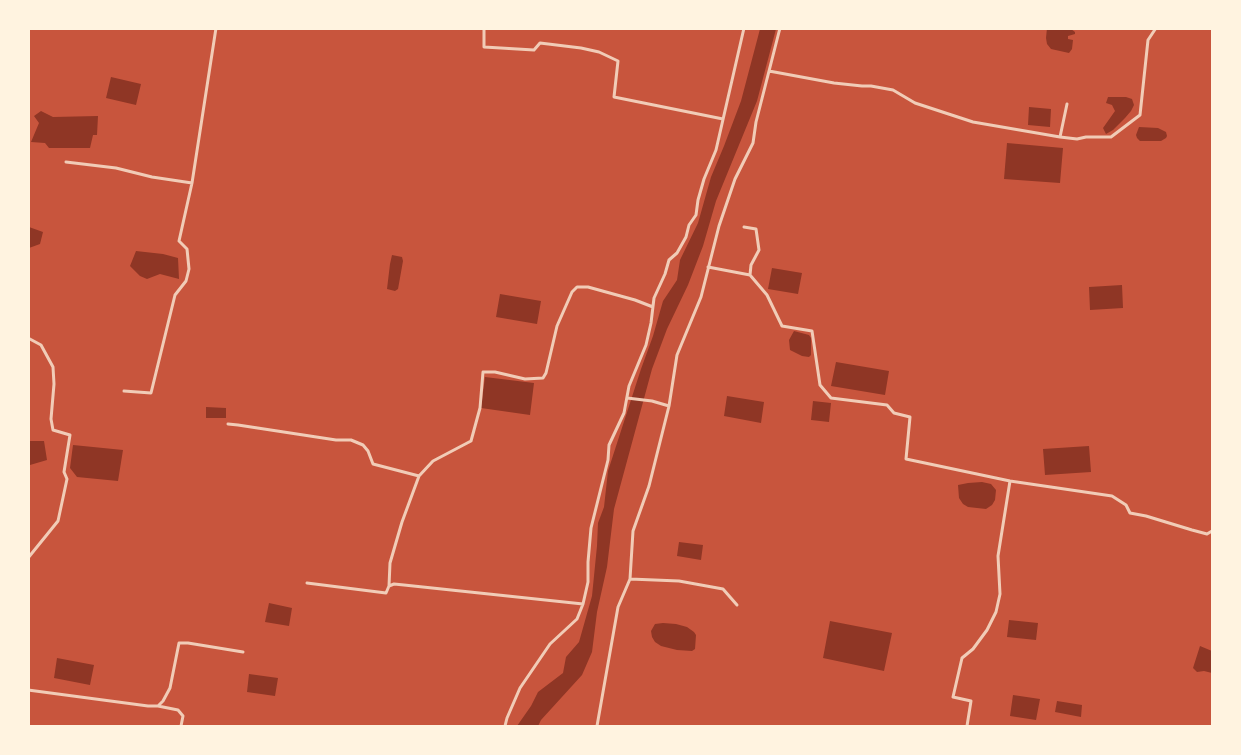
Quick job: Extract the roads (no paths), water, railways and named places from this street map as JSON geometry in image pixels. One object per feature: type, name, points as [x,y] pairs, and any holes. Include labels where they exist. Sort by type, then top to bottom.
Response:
[{"type":"street","points":[[124,391],[151,393],[176,295],[186,281],[189,269],[187,249],[179,241],[192,183],[216,28]]},
{"type":"street","points":[[484,28],[484,47],[534,50],[540,43],[599,52],[618,61],[614,97],[723,118]]},
{"type":"street","points":[[505,726],[520,688],[550,644],[576,619],[584,604],[588,582],[591,528],[608,460],[609,445],[624,413],[629,386],[646,345],[654,298],[669,260],[677,253],[696,214],[704,179],[716,150],[744,28]]},
{"type":"street","points":[[597,726],[618,607],[630,579],[633,531],[649,486],[669,406],[677,355],[701,297],[719,226],[735,179],[753,143],[756,122],[780,28]]},
{"type":"street","points":[[769,72],[893,90],[915,103],[973,122],[1077,139],[1111,137],[1140,114],[1148,40],[1156,28]]},
{"type":"street","points":[[1060,137],[1067,104]]},
{"type":"street","points":[[66,162],[116,168],[152,177],[192,183]]},
{"type":"street","points":[[744,227],[756,229],[759,250],[751,265],[750,275]]},
{"type":"street","points":[[708,267],[750,275],[767,295],[782,326],[812,331],[820,385],[831,398],[887,405],[894,413],[910,417],[906,459],[1010,482],[1112,496],[1126,505],[1130,513],[1208,534],[1212,531]]},
{"type":"street","points":[[307,583],[386,593],[389,586],[390,563],[419,476],[433,461],[471,441],[480,408],[483,372],[495,372],[525,379],[543,378],[557,326],[577,286],[588,287],[653,307]]},
{"type":"street","points":[[28,338],[41,345],[53,367],[52,430],[70,435],[64,472],[67,479],[58,521],[28,558]]},
{"type":"street","points":[[628,398],[669,406]]},
{"type":"street","points":[[228,424],[336,440],[351,440],[368,450],[373,464],[419,476]]},
{"type":"street","points":[[967,726],[971,701],[953,697],[962,657],[973,649],[987,630],[996,612],[1000,594],[998,556],[1010,482]]},
{"type":"street","points":[[630,579],[679,581],[723,589],[737,605]]},
{"type":"street","points":[[389,586],[394,584],[584,604]]},
{"type":"street","points":[[158,706],[170,688],[179,644],[188,643],[243,652]]},
{"type":"street","points":[[28,690],[178,710],[183,716],[182,726]]}]
